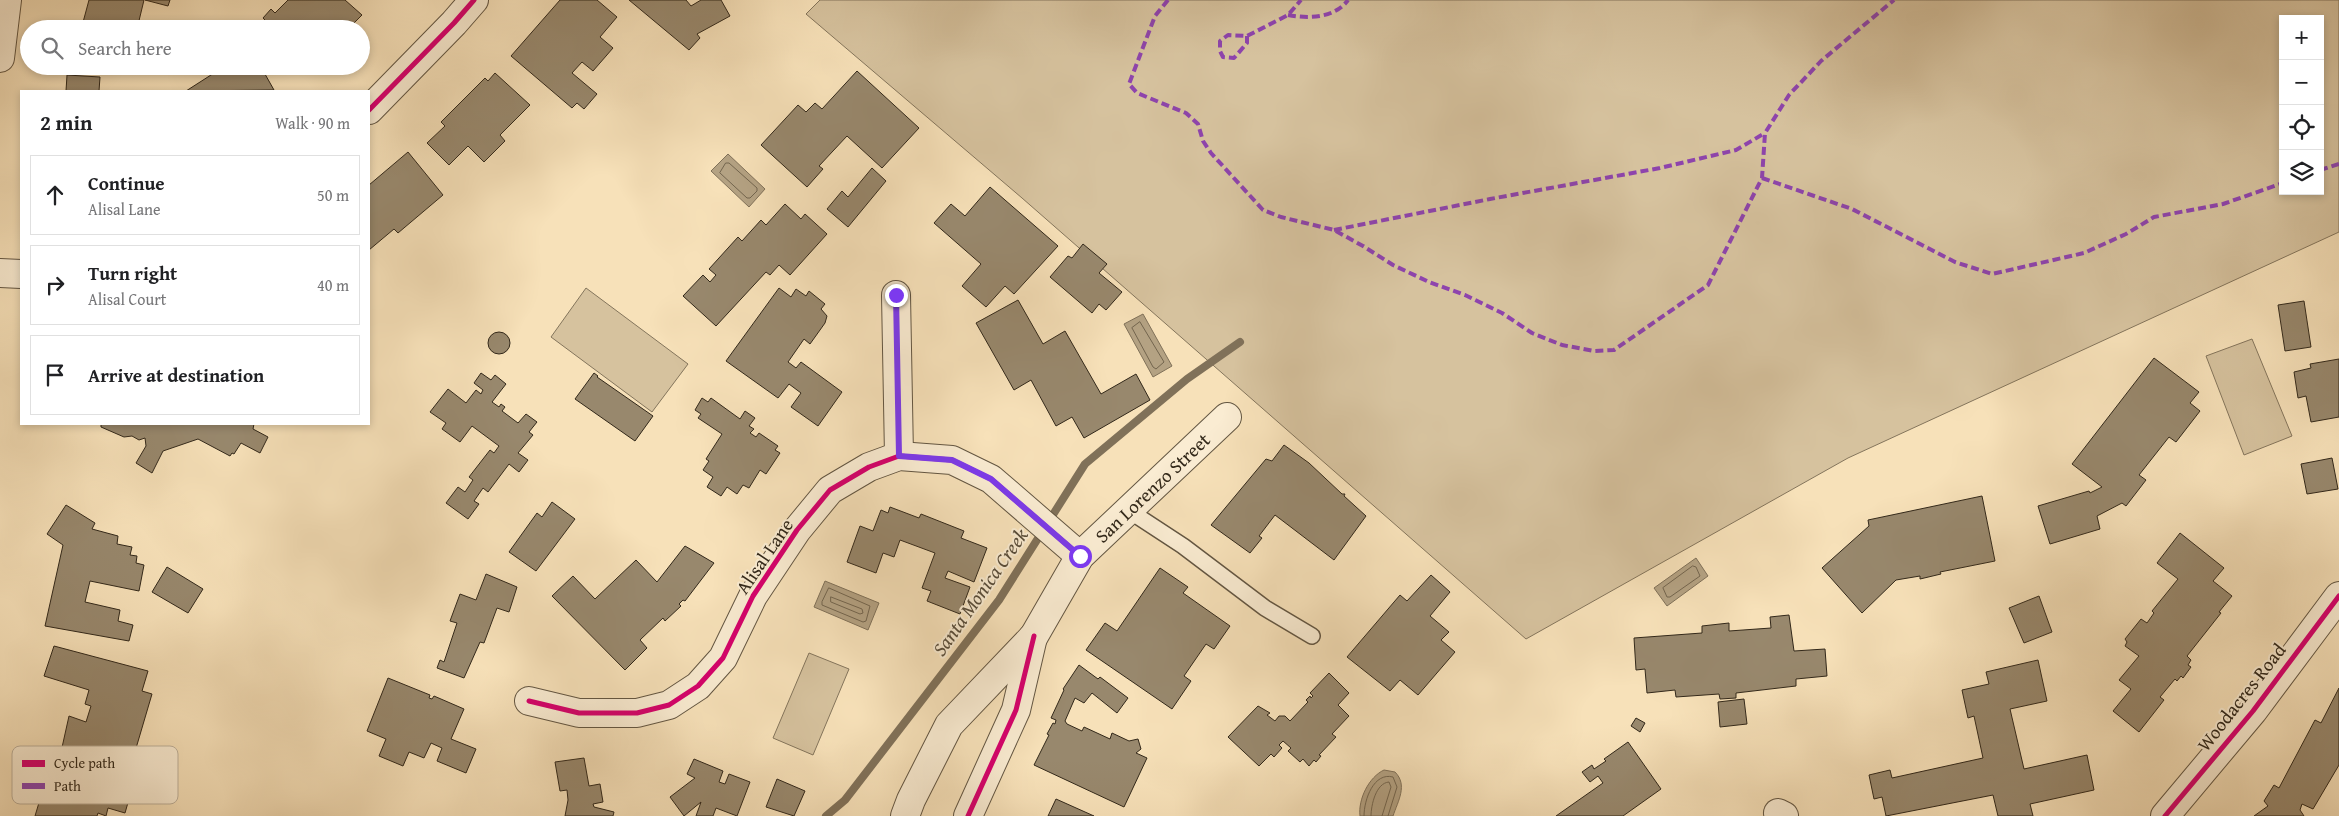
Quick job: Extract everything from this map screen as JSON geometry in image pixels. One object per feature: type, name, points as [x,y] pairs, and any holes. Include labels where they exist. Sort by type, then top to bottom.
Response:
[{"type":"street","points":[[0,58],[8,0]]},
{"type":"street","points":[[370,109],[474,0]]},
{"type":"street","points":[[0,274],[20,274]]},
{"type":"street","points":[[896,295],[899,456]]},
{"type":"street","name":"San Lorenzo Street","points":[[905,816],[911,800],[949,725],[1034,636],[1080,556],[1227,417]]},
{"type":"street","name":"Alisal Lane","points":[[528,701],[579,713],[637,713],[669,705],[698,686],[723,658],[752,596],[797,530],[830,490],[869,467],[899,456],[952,460],[991,479],[1080,556]]},
{"type":"street","name":"Woodacres Road","points":[[2165,816],[2252,711],[2339,596]]},
{"type":"street","name":"San Lorenzo Street","points":[[968,816],[1016,710],[1034,636]]},
{"type":"lane","points":[[1128,510],[1183,546],[1265,608],[1312,636]]},
{"type":"shaded area","points":[[820,0],[2339,0],[2339,232],[1848,458],[1526,639],[1022,198],[806,14]]},
{"type":"shaded area","points":[[586,288],[688,364],[652,412],[551,337]]},
{"type":"shaded area","points":[[2252,339],[2292,436],[2244,455],[2206,356]]},
{"type":"shaded area","points":[[809,653],[849,669],[813,755],[773,738]]},
{"type":"water","points":[[728,154],[765,189],[749,207],[711,171]]},
{"type":"water","points":[[1143,314],[1172,366],[1153,377],[1124,324]]},
{"type":"water","points":[[1696,558],[1708,576],[1667,606],[1654,588]]},
{"type":"water","points":[[825,581],[879,603],[868,630],[814,607]]},
{"type":"water","points":[[1384,770],[1395,772],[1401,782],[1401,793],[1393,816],[1360,816],[1361,803],[1369,783]]},
{"type":"building","points":[[89,0],[144,0],[139,20],[84,20]]},
{"type":"building","points":[[145,0],[170,0],[168,6]]},
{"type":"building","points":[[288,0],[345,0],[362,15],[357,20],[265,20],[263,18],[271,9],[275,13]]},
{"type":"building","points":[[560,0],[597,0],[617,17],[600,37],[613,48],[593,71],[582,62],[572,73],[597,94],[584,109],[577,103],[572,108],[511,56]]},
{"type":"building","points":[[629,0],[686,0],[691,6],[701,0],[721,0],[730,16],[697,34],[700,38],[689,50]]},
{"type":"building","points":[[857,71],[919,128],[882,168],[847,136],[819,166],[823,169],[807,187],[761,145],[798,105],[806,112],[815,103],[822,109]]},
{"type":"building","points":[[495,73],[530,105],[500,135],[505,141],[484,162],[468,146],[449,165],[427,143],[445,126],[441,122],[485,78],[488,81]]},
{"type":"building","points":[[67,75],[100,77],[99,90],[66,90]]},
{"type":"building","points":[[211,75],[266,75],[274,90],[188,90]]},
{"type":"building","points":[[408,152],[443,195],[398,233],[394,229],[370,249],[370,184]]},
{"type":"building","points":[[872,168],[886,181],[848,227],[827,209],[842,191],[848,197]]},
{"type":"building","points":[[990,187],[1058,246],[1014,294],[1005,286],[986,307],[962,286],[981,264],[934,223],[951,204],[965,216]]},
{"type":"building","points":[[785,204],[801,219],[805,214],[827,234],[790,275],[779,265],[770,275],[766,272],[716,326],[683,296],[703,275],[710,282],[716,275],[709,269],[738,237],[742,241],[761,220],[766,225]]},
{"type":"building","points":[[1083,244],[1107,264],[1099,273],[1122,292],[1106,310],[1099,304],[1092,313],[1050,277],[1068,256],[1072,258]]},
{"type":"building","points":[[779,288],[791,297],[796,289],[806,296],[809,291],[825,304],[821,309],[827,316],[825,323],[810,344],[804,339],[788,362],[796,368],[801,362],[842,392],[818,426],[791,407],[801,393],[789,384],[778,398],[726,361]]},
{"type":"building","points":[[1018,300],[1043,344],[1065,331],[1101,394],[1136,374],[1150,400],[1084,438],[1072,417],[1056,426],[1031,380],[1014,390],[976,323]]},
{"type":"building","points":[[2304,301],[2311,347],[2285,351],[2278,305]]},
{"type":"building","points":[[499,332],[507,335],[510,343],[507,351],[499,354],[491,351],[488,343],[491,335]]},
{"type":"building","points":[[2154,358],[2199,392],[2190,403],[2200,411],[2176,442],[2169,437],[2139,475],[2146,480],[2126,506],[2122,503],[2097,516],[2100,529],[2050,544],[2038,506],[2089,491],[2090,493],[2102,487],[2072,464]]},
{"type":"building","points":[[2339,359],[2339,417],[2311,422],[2306,396],[2298,398],[2294,372],[2311,368],[2310,364]]},
{"type":"building","points":[[481,373],[491,380],[495,375],[506,384],[492,402],[499,407],[501,404],[505,407],[502,411],[518,423],[526,414],[537,422],[529,432],[533,435],[518,453],[528,460],[519,472],[509,464],[488,492],[483,488],[474,501],[479,504],[468,519],[446,503],[458,487],[465,492],[473,480],[469,477],[490,450],[494,453],[499,446],[472,426],[460,442],[442,429],[446,423],[430,412],[448,389],[466,403],[476,390],[481,394],[483,390],[474,383]]},
{"type":"building","points":[[594,373],[653,416],[635,441],[575,399]]},
{"type":"building","points":[[702,398],[708,402],[711,398],[740,419],[745,411],[755,418],[749,426],[754,429],[750,433],[756,437],[759,433],[778,446],[775,450],[780,453],[766,474],[760,470],[749,488],[743,485],[737,494],[727,487],[721,496],[707,487],[713,477],[703,470],[709,461],[706,459],[722,434],[698,418],[701,414],[695,410]]},
{"type":"building","points":[[101,425],[254,425],[253,429],[268,437],[260,453],[241,443],[234,454],[232,453],[230,456],[198,439],[163,451],[152,473],[136,463],[146,446],[145,438],[139,440],[132,436],[124,437],[101,427]]},
{"type":"building","points":[[1284,445],[1309,463],[1342,494],[1345,494],[1344,496],[1366,516],[1334,560],[1275,515],[1259,536],[1262,538],[1250,553],[1211,525],[1266,459],[1272,461]]},
{"type":"building","points":[[2332,458],[2338,489],[2307,494],[2301,464]]},
{"type":"building","points":[[1982,496],[1995,561],[1940,572],[1941,574],[1920,579],[1920,576],[1896,580],[1862,613],[1822,568],[1869,526],[1868,520]]},
{"type":"building","points":[[552,502],[575,519],[536,571],[509,552],[537,513],[542,517]]},
{"type":"building","points":[[66,505],[95,523],[92,529],[118,536],[117,544],[132,547],[130,555],[137,556],[136,563],[144,565],[139,591],[90,581],[85,602],[120,610],[118,621],[133,625],[129,641],[45,626],[63,545],[47,534]]},
{"type":"building","points":[[890,507],[919,518],[921,514],[964,531],[961,538],[987,548],[974,582],[948,571],[945,578],[970,587],[960,614],[927,601],[931,591],[922,588],[935,553],[900,540],[894,557],[883,553],[876,573],[847,562],[860,526],[873,531],[881,510],[888,513]]},
{"type":"building","points":[[2180,533],[2224,568],[2213,581],[2232,596],[2187,656],[2191,660],[2188,665],[2191,667],[2183,678],[2181,676],[2177,681],[2175,679],[2160,697],[2164,700],[2139,732],[2113,711],[2131,689],[2119,680],[2139,656],[2125,646],[2127,642],[2125,639],[2141,619],[2147,623],[2154,613],[2152,611],[2178,579],[2157,563]]},
{"type":"building","points":[[685,546],[714,563],[685,601],[683,600],[679,604],[681,606],[665,621],[663,618],[640,640],[647,648],[625,670],[552,596],[573,576],[595,599],[636,560],[657,582]]},
{"type":"building","points":[[167,567],[203,589],[188,613],[152,592]]},
{"type":"building","points":[[1160,568],[1188,587],[1183,593],[1230,626],[1214,649],[1206,644],[1184,676],[1191,681],[1172,709],[1086,650],[1105,623],[1117,631]]},
{"type":"building","points":[[486,574],[517,587],[509,612],[497,608],[484,643],[480,642],[464,678],[437,668],[440,660],[444,662],[457,623],[450,621],[460,594],[476,600]]},
{"type":"building","points":[[1431,575],[1450,592],[1430,616],[1449,632],[1441,640],[1455,652],[1418,695],[1400,680],[1390,691],[1347,657],[1400,595],[1407,601]]},
{"type":"building","points":[[2039,596],[2052,632],[2024,643],[2009,608]]},
{"type":"building","points":[[1789,615],[1794,651],[1825,649],[1827,676],[1796,679],[1796,686],[1736,693],[1736,698],[1720,699],[1719,694],[1676,697],[1675,690],[1647,693],[1645,669],[1636,670],[1634,638],[1702,633],[1702,626],[1729,623],[1729,631],[1771,628],[1770,617]]},
{"type":"building","points":[[54,646],[148,671],[142,691],[152,694],[137,746],[62,746],[69,716],[86,722],[91,706],[85,704],[89,690],[44,676]]},
{"type":"building","points":[[2038,660],[2047,701],[2010,709],[2024,769],[2087,755],[2094,790],[2030,804],[2033,816],[1998,816],[1993,795],[1886,816],[1882,797],[1874,799],[1869,775],[1890,770],[1892,778],[1983,758],[1974,716],[1968,718],[1962,690],[1989,684],[1986,672]]},
{"type":"building","points":[[1079,665],[1098,679],[1100,677],[1128,698],[1117,713],[1092,693],[1084,703],[1075,698],[1065,721],[1067,724],[1082,731],[1084,727],[1110,739],[1112,733],[1129,741],[1138,739],[1141,749],[1136,753],[1147,758],[1124,807],[1034,765],[1049,735],[1047,734],[1053,723],[1055,724],[1056,720],[1051,718],[1063,689]]},
{"type":"building","points":[[1329,673],[1349,693],[1338,705],[1349,716],[1332,734],[1336,737],[1319,755],[1321,756],[1316,762],[1314,760],[1309,766],[1303,759],[1300,762],[1288,751],[1291,748],[1283,741],[1279,745],[1282,748],[1274,757],[1271,754],[1259,766],[1228,737],[1258,706],[1270,713],[1267,715],[1275,721],[1279,716],[1285,716],[1290,721],[1308,702],[1306,700],[1313,696],[1310,693]]},
{"type":"building","points":[[388,678],[430,695],[429,698],[432,699],[434,696],[464,709],[451,739],[476,749],[466,773],[437,761],[442,748],[431,743],[424,758],[409,752],[403,766],[379,756],[386,739],[367,731]]},
{"type":"building","points":[[2339,688],[2339,765],[2313,809],[2302,804],[2300,810],[2304,816],[2254,816],[2268,806],[2264,801],[2274,785],[2279,788],[2315,720],[2321,723]]},
{"type":"building","points":[[1744,699],[1747,724],[1720,727],[1718,702]]},
{"type":"building","points":[[1636,718],[1645,723],[1640,732],[1631,726]]},
{"type":"building","points":[[1628,742],[1661,789],[1623,816],[1556,816],[1603,783],[1598,776],[1590,782],[1582,772],[1592,765],[1594,769],[1606,761],[1604,759]]},
{"type":"building","points":[[584,758],[589,786],[600,784],[603,802],[593,804],[594,807],[614,812],[613,816],[565,816],[568,800],[567,790],[560,791],[555,762]]},
{"type":"building","points":[[694,759],[723,771],[719,782],[725,784],[729,774],[750,782],[737,816],[716,808],[713,816],[696,816],[701,802],[684,816],[670,797],[695,778],[687,774]]},
{"type":"building","points":[[777,779],[805,791],[794,816],[766,807]]},
{"type":"building","points":[[1056,799],[1094,816],[1048,816]]},
{"type":"building","points":[[39,804],[128,804],[125,813],[108,808],[106,816],[98,813],[97,816],[35,816]]},
{"type":"waterway","name":"Santa Monica Creek","points":[[826,816],[845,800],[999,600],[1085,464],[1187,379],[1240,342]]},
{"type":"marked path","points":[[1168,0],[1155,16],[1129,84],[1137,93],[1186,113],[1198,124],[1203,141],[1211,153],[1263,210],[1281,217],[1334,230],[1393,265],[1429,282],[1465,295],[1502,313],[1532,333],[1562,345],[1594,351],[1614,350],[1708,285],[1762,178],[1765,133],[1789,95],[1821,61],[1894,0]]},
{"type":"marked path","points":[[1247,36],[1247,43],[1234,58],[1223,57],[1220,51],[1220,41],[1228,35],[1247,36],[1288,15],[1301,0]]},
{"type":"marked path","points":[[1288,15],[1304,17],[1321,16],[1343,6],[1348,0]]},
{"type":"marked path","points":[[1334,230],[1660,168],[1736,150],[1765,133]]},
{"type":"marked path","points":[[2324,169],[2339,164]]},
{"type":"marked path","points":[[1762,178],[1852,209],[1955,262],[1992,274],[2084,253],[2126,234],[2154,217],[2223,204],[2279,184]]},
{"type":"cycle path","points":[[370,109],[474,0]]},
{"type":"cycle path","points":[[529,701],[579,713],[637,713],[669,705],[698,686],[723,658],[753,596],[797,530],[830,490],[869,467],[899,456],[952,460],[991,479],[1080,556]]},
{"type":"cycle path","points":[[2165,816],[2253,711],[2339,596]]},
{"type":"cycle path","points":[[968,816],[1016,710],[1034,636]]},
{"type":"route","points":[[896,295],[899,456],[952,460],[991,479],[1080,556]]}]
